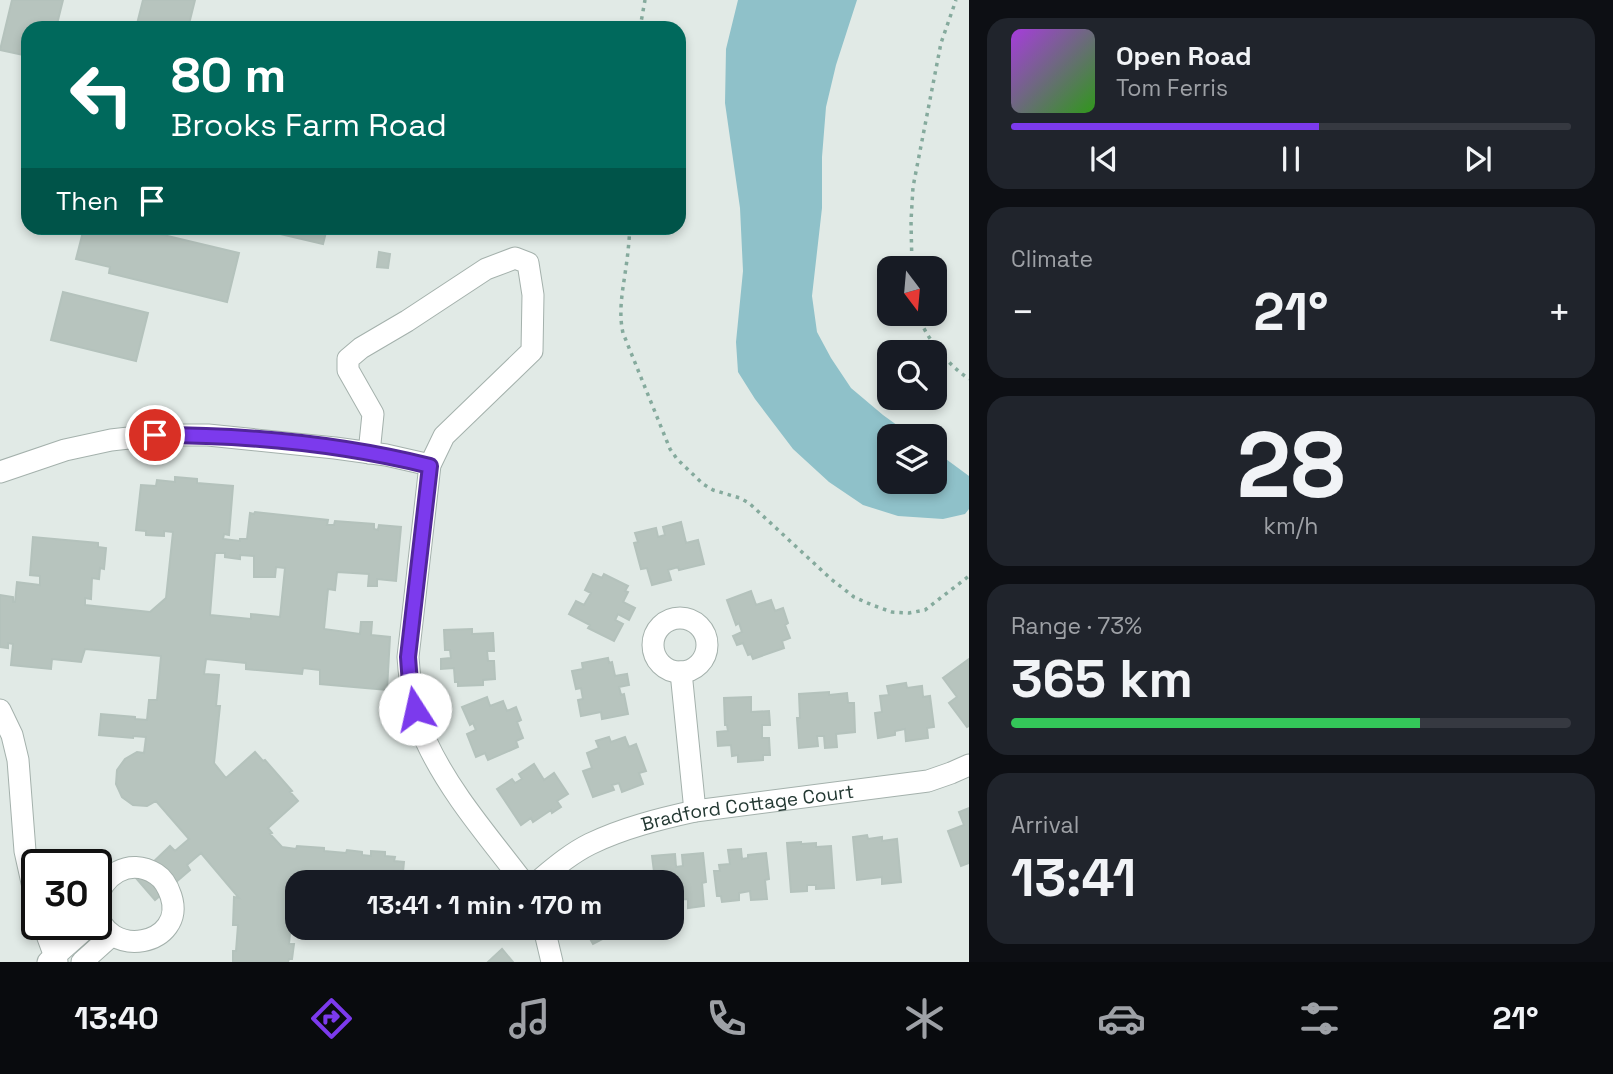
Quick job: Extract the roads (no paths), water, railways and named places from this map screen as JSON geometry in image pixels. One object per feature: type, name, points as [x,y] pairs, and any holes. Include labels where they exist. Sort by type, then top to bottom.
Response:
[{"type":"street","points":[[369,453],[373,414],[348,370],[348,359],[361,348],[486,269],[515,258],[528,263],[533,295],[532,351],[444,436],[430,466],[408,657],[415,709],[426,740],[455,794],[514,870]]},
{"type":"street","points":[[0,472],[65,450],[111,440],[155,435],[208,435],[369,453],[430,466]]},
{"type":"street","points":[[681,672],[695,811]]},
{"type":"street","points":[[0,710],[12,735],[18,760],[25,849]]},
{"type":"street","name":"Bradford Cottage Court","points":[[551,870],[590,844],[647,823],[695,811],[928,781],[969,765]]},
{"type":"street","points":[[112,875],[134,868],[146,869],[163,880],[173,901],[168,926],[148,942],[135,944],[122,942],[112,937]]},
{"type":"street","points":[[47,940],[53,960]]},
{"type":"street","points":[[53,960],[72,940]]},
{"type":"street","points":[[82,962],[107,940]]},
{"type":"street","points":[[547,940],[552,962]]},
{"type":"water","points":[[738,0],[857,0],[826,107],[822,208],[812,296],[817,332],[851,388],[895,424],[877,424],[877,494],[947,494],[947,460],[969,476],[969,509],[965,514],[943,519],[898,516],[863,505],[829,482],[793,449],[738,372],[736,342],[743,271],[740,208],[725,103],[726,49]]}]
